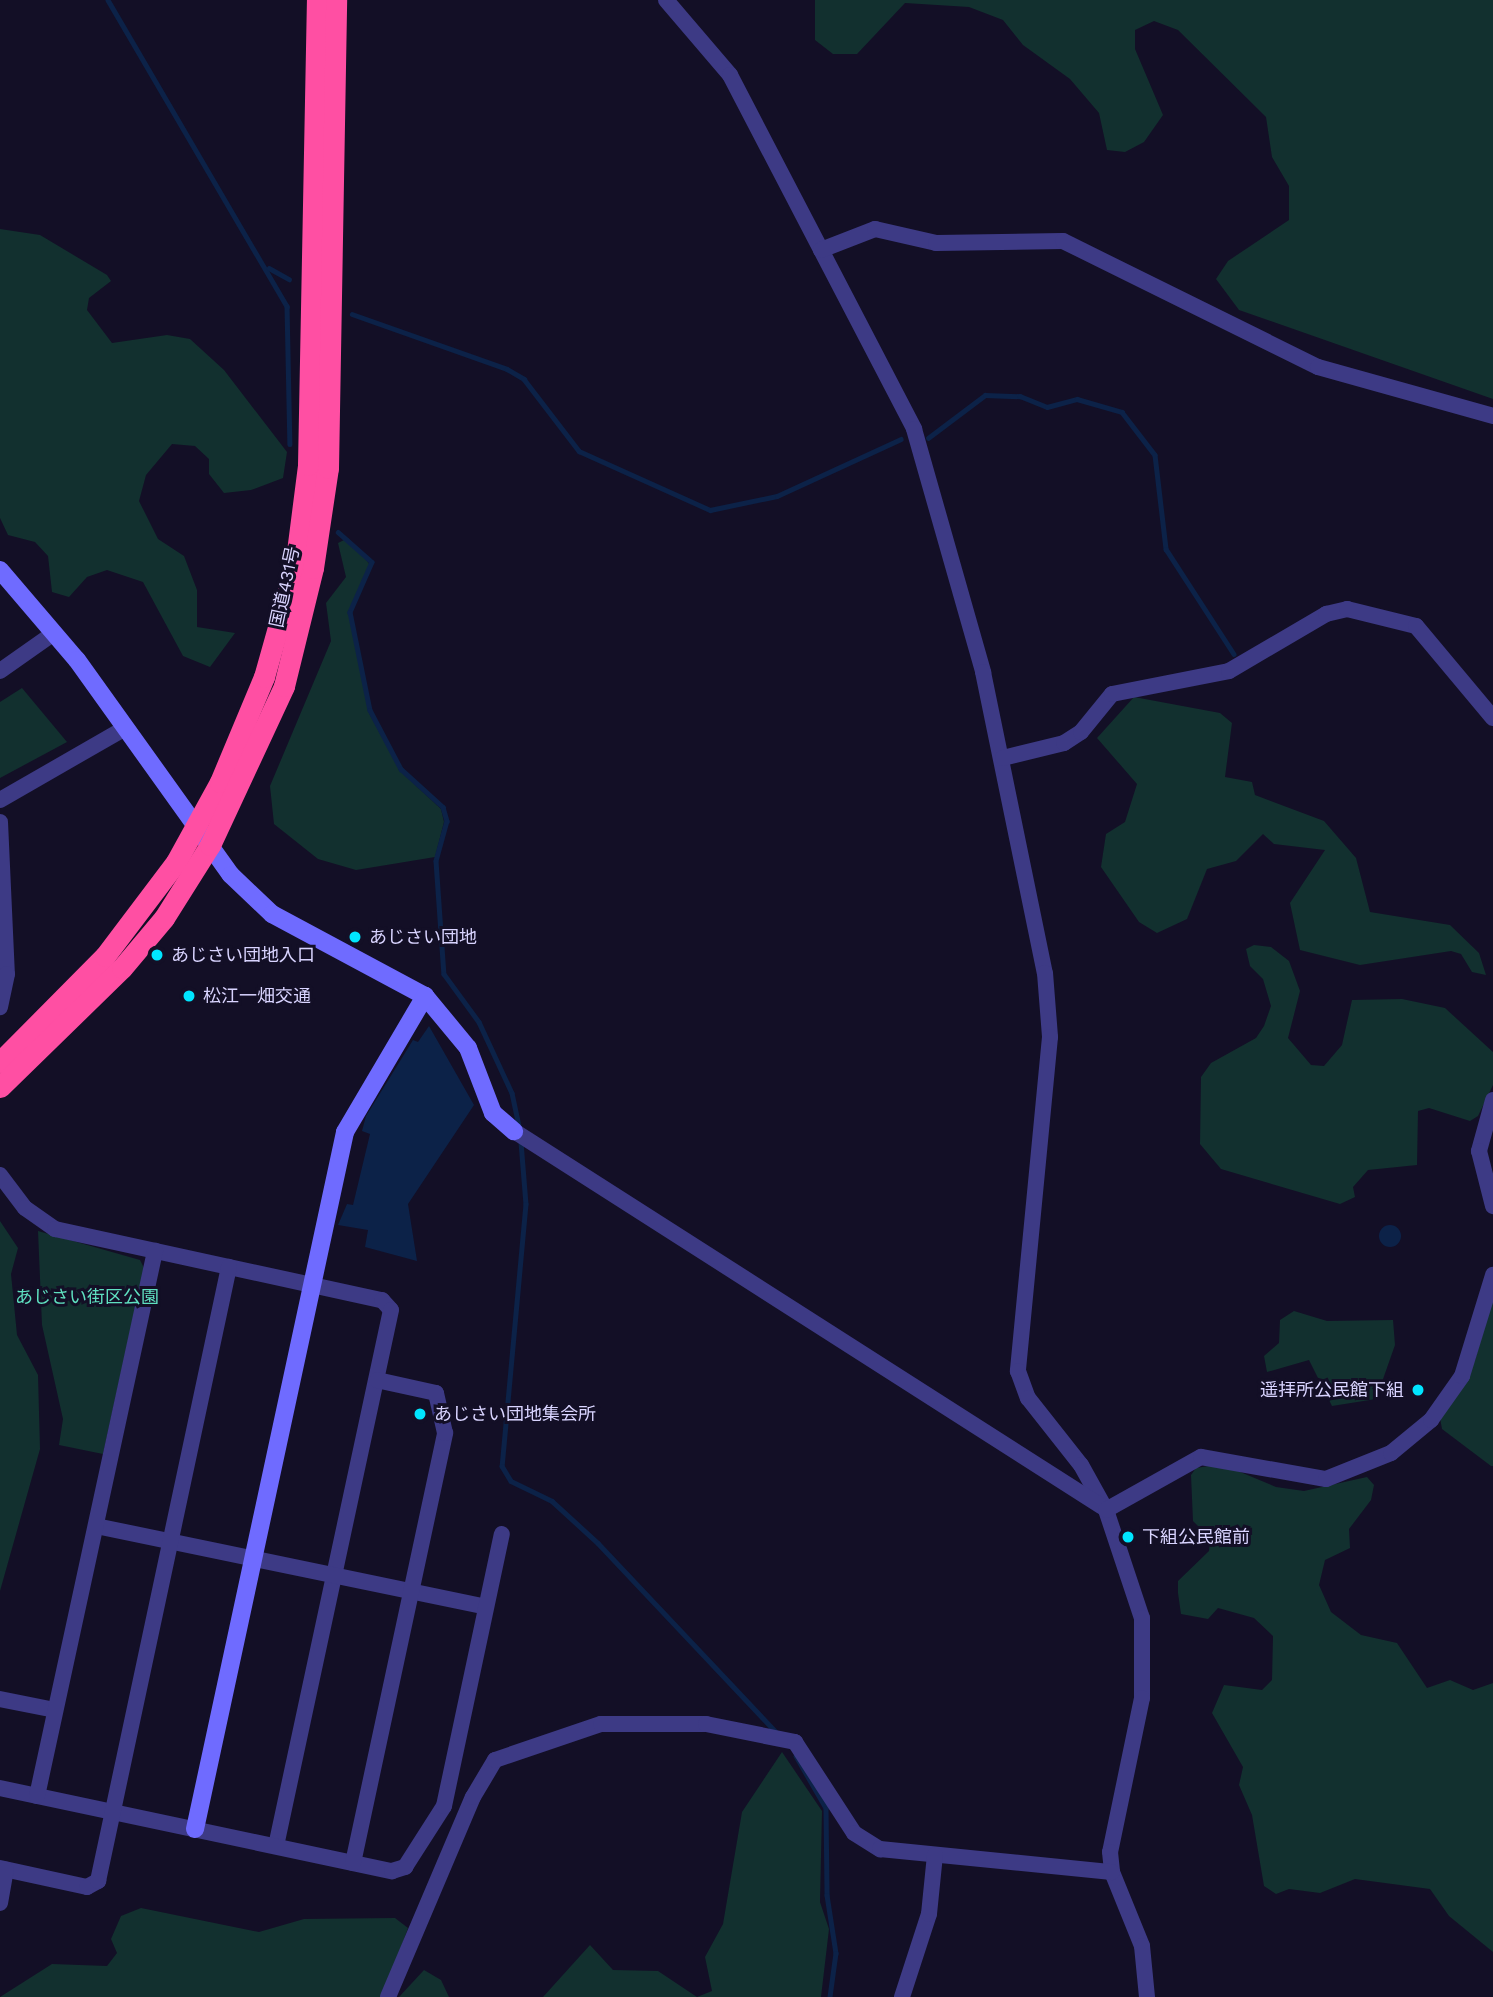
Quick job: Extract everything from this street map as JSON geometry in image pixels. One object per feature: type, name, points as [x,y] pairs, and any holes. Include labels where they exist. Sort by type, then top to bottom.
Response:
[{"type":"highway","name":"国道431号","points":[[0,1062],[105,956],[203,836],[264,677],[303,519],[313,351],[317,0]]},
{"type":"highway","name":"国道431号","points":[[0,1087],[122,968],[203,836],[284,686],[322,520],[334,352],[336,0]]},
{"type":"street","points":[[666,0],[730,75],[919,442],[1003,758],[1045,972],[1051,1037],[1018,1371],[1028,1398],[1081,1465],[1106,1510],[1146,1644],[1112,1872],[1135,1918],[1147,1997]]},
{"type":"street","points":[[821,250],[875,229],[936,243],[1063,241],[1318,368],[1493,416]]},
{"type":"street","points":[[0,570],[54,632],[231,875],[272,914],[425,996],[468,1048],[493,1113],[522,1136],[1106,1510]]},
{"type":"street","points":[[1003,758],[1064,743],[1081,732],[1112,694],[1228,671],[1326,614],[1347,609],[1416,626],[1493,718]]},
{"type":"street","points":[[0,671],[54,632]]},
{"type":"street","points":[[0,800],[125,728]]},
{"type":"street","points":[[0,822],[7,974],[0,1007]]},
{"type":"street","points":[[195,1829],[345,1132],[425,996]]},
{"type":"street","points":[[1493,1100],[1479,1151],[1493,1206]]},
{"type":"street","points":[[0,1175],[25,1208],[55,1229],[383,1300],[391,1310],[276,1846]]},
{"type":"street","points":[[37,1796],[155,1251]]},
{"type":"street","points":[[0,1903],[3,1869],[87,1887],[98,1881],[168,1541],[229,1266]]},
{"type":"street","points":[[1106,1510],[1201,1457],[1326,1479],[1391,1453],[1430,1420],[1462,1376],[1493,1275]]},
{"type":"street","points":[[353,1863],[445,1433],[436,1393],[377,1380]]},
{"type":"street","points":[[96,1526],[486,1607]]},
{"type":"street","points":[[0,1788],[353,1863],[405,1867],[441,1814],[502,1534]]},
{"type":"street","points":[[0,1699],[55,1710]]},
{"type":"street","points":[[388,1997],[472,1797],[495,1760],[531,1744],[628,1720],[706,1724],[782,1740],[854,1833],[880,1849],[1112,1872]]},
{"type":"street","points":[[902,1997],[929,1914],[935,1855]]},
{"type":"green space","points":[[815,0],[1493,0],[1493,399],[1239,310],[1216,279],[1228,261],[1289,220],[1289,186],[1272,157],[1266,117],[1178,30],[1154,21],[1135,30],[1135,49],[1163,115],[1144,142],[1125,152],[1107,150],[1099,113],[1070,79],[1023,45],[1003,20],[969,7],[905,3],[857,54],[833,54],[815,40]]},
{"type":"green space","points":[[0,229],[40,235],[107,275],[111,281],[89,298],[87,310],[112,343],[167,335],[190,339],[224,370],[287,452],[283,478],[251,490],[224,493],[209,474],[209,459],[195,446],[172,444],[146,475],[139,501],[158,539],[184,556],[197,590],[197,627],[235,633],[210,667],[183,656],[143,582],[107,570],[87,577],[69,597],[52,592],[48,556],[35,542],[8,535],[0,518]]},
{"type":"green space","points":[[348,538],[371,566],[349,613],[369,713],[400,771],[441,809],[444,822],[435,857],[356,870],[318,859],[274,824],[270,786],[331,641],[326,603],[346,577],[338,543]]},
{"type":"green space","points":[[22,688],[67,742],[0,778],[0,702]]},
{"type":"green space","points":[[1134,697],[1220,713],[1232,723],[1225,777],[1252,782],[1255,795],[1324,821],[1356,858],[1370,912],[1450,925],[1479,953],[1486,975],[1472,972],[1461,954],[1451,951],[1360,965],[1300,950],[1290,903],[1325,850],[1274,844],[1263,834],[1236,861],[1207,869],[1187,919],[1157,933],[1139,922],[1101,867],[1106,834],[1125,822],[1137,784],[1097,738]]},
{"type":"green space","points":[[1254,945],[1271,947],[1289,961],[1300,991],[1288,1038],[1311,1065],[1324,1066],[1342,1045],[1352,1000],[1402,999],[1445,1008],[1493,1052],[1493,1085],[1478,1116],[1470,1121],[1429,1108],[1418,1111],[1417,1165],[1368,1170],[1353,1187],[1355,1197],[1340,1204],[1221,1169],[1200,1144],[1201,1077],[1211,1063],[1256,1038],[1264,1026],[1271,1006],[1263,979],[1250,966],[1246,949]]},
{"type":"green space","points":[[0,1221],[18,1248],[11,1274],[17,1335],[38,1375],[40,1449],[0,1591]]},
{"type":"green space","name":"あじさい街区公園","points":[[38,1231],[140,1260],[144,1268],[103,1454],[59,1445],[63,1419],[42,1325]]},
{"type":"green space","points":[[1493,1298],[1491,1466],[1442,1429],[1440,1418],[1475,1360]]},
{"type":"green space","points":[[1294,1311],[1327,1321],[1393,1320],[1395,1345],[1376,1399],[1332,1406],[1309,1360],[1267,1372],[1264,1356],[1279,1343],[1280,1320]]},
{"type":"green space","points":[[1221,1464],[1276,1487],[1304,1491],[1367,1477],[1374,1485],[1371,1500],[1349,1529],[1350,1548],[1325,1560],[1319,1585],[1331,1612],[1361,1635],[1397,1643],[1427,1688],[1450,1680],[1473,1690],[1493,1683],[1493,1952],[1449,1916],[1430,1889],[1355,1879],[1320,1893],[1289,1889],[1276,1894],[1264,1886],[1252,1815],[1239,1785],[1243,1767],[1212,1713],[1224,1685],[1262,1690],[1272,1680],[1273,1636],[1254,1618],[1218,1608],[1208,1619],[1181,1614],[1178,1593],[1178,1581],[1209,1551],[1210,1538],[1193,1521],[1191,1475],[1196,1468]]},
{"type":"green space","points":[[782,1752],[822,1811],[820,1902],[829,1929],[821,1997],[697,1997],[712,1991],[705,1957],[723,1924],[742,1812]]},
{"type":"green space","points":[[141,1908],[259,1932],[304,1919],[395,1918],[408,1928],[383,1997],[0,1997],[52,1964],[107,1966],[117,1953],[111,1939],[121,1916]]},
{"type":"green space","points":[[590,1945],[613,1970],[658,1971],[697,1997],[543,1997]]},
{"type":"green space","points":[[424,1970],[441,1980],[449,1997],[399,1997]]},
{"type":"water","points":[[429,1026],[474,1105],[408,1204],[417,1261],[365,1247],[368,1230],[338,1225],[347,1204],[353,1205],[370,1134],[362,1131],[366,1116],[413,1040],[418,1042]]},
{"type":"water","points":[[1390,1225],[1398,1228],[1401,1236],[1398,1244],[1390,1247],[1382,1244],[1379,1236],[1382,1228]]},
{"type":"waterway","points":[[108,0],[287,306],[290,444]]},
{"type":"waterway","points":[[269,268],[289,279]]},
{"type":"waterway","points":[[352,314],[507,369],[524,379],[579,451],[710,510],[777,496],[901,439]]},
{"type":"waterway","points":[[928,438],[985,395],[1020,396],[1047,407],[1077,399],[1122,412],[1155,455],[1166,549],[1234,654]]},
{"type":"waterway","points":[[338,532],[372,562],[350,612],[370,710],[401,769],[443,807],[447,821],[436,861],[444,974],[479,1022],[512,1093],[519,1126]]},
{"type":"waterway","points":[[521,1142],[526,1204],[502,1466],[511,1481],[552,1501],[598,1543],[777,1733]]},
{"type":"waterway","points":[[796,1756],[826,1808],[827,1895],[836,1953],[830,1997]]},
{"type":"place","name":"あじさい団地","points":[[355,937]]},
{"type":"place","name":"あじさい団地入口","points":[[157,955]]},
{"type":"place","name":"松江一畑交通","points":[[189,996]]},
{"type":"place","name":"遥拝所公民館下組","points":[[1418,1390]]},
{"type":"place","name":"あじさい団地集会所","points":[[420,1414]]},
{"type":"place","name":"下組公民館前","points":[[1128,1537]]}]
